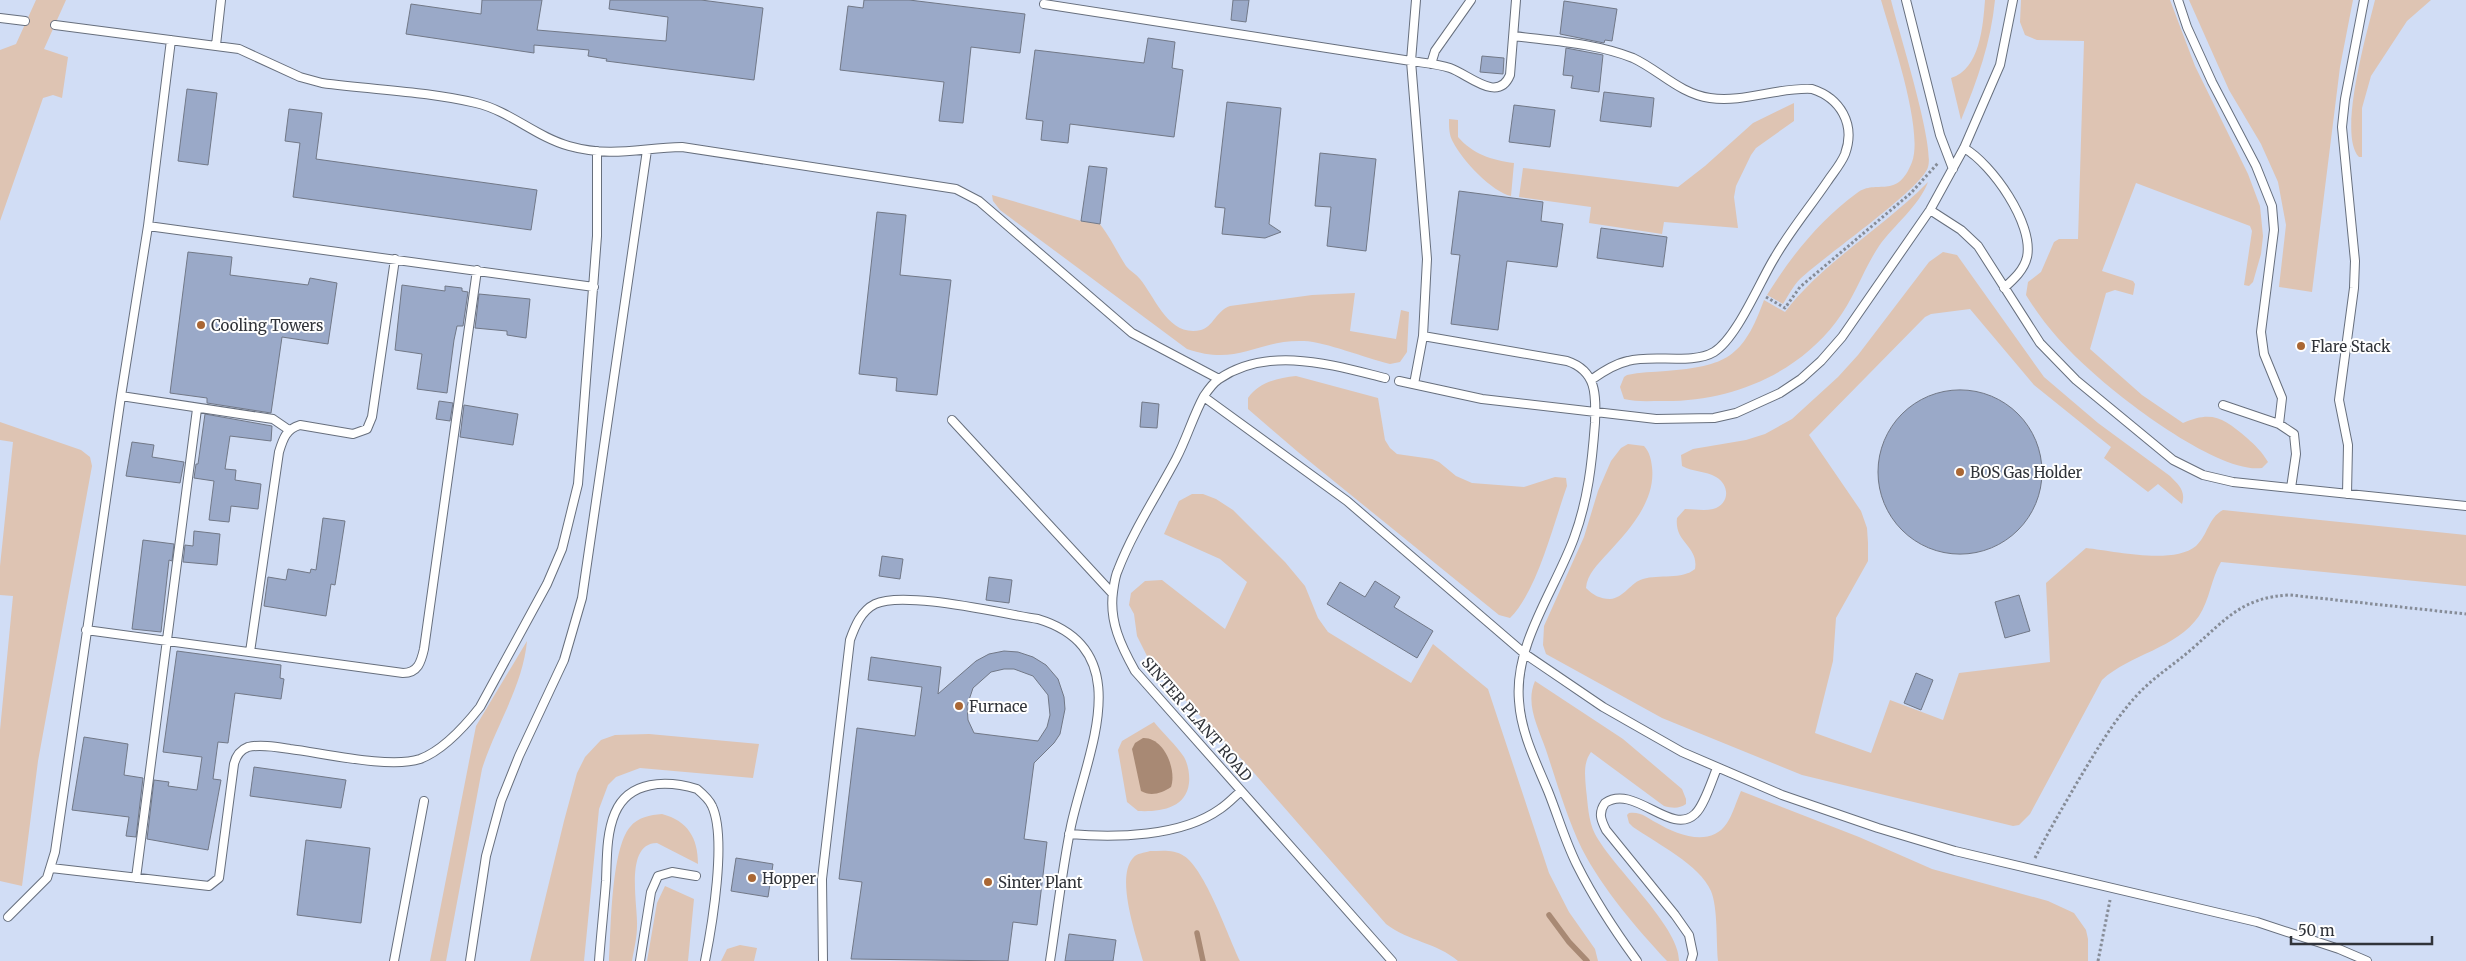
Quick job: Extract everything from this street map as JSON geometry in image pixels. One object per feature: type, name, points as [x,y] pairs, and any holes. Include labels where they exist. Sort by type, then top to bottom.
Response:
[{"type":"lane","points":[[216,45],[221,0]]},
{"type":"lane","points":[[1414,384],[1423,336],[1427,288],[1426,249],[1411,61],[1416,0]]},
{"type":"lane","points":[[1431,64],[1435,51],[1471,0]]},
{"type":"lane","points":[[1044,4],[1431,64],[1459,71],[1488,87],[1498,88],[1508,82],[1510,75],[1516,0]]},
{"type":"lane","points":[[1906,0],[1946,153],[1953,169]]},
{"type":"lane","points":[[1399,381],[1482,399],[1656,419],[1714,418],[1736,413],[1780,393],[1815,367],[1842,337],[1930,210],[1964,148],[2000,65],[2013,0]]},
{"type":"lane","points":[[2178,0],[2187,27],[2212,82],[2256,166],[2272,206],[2274,230],[2261,332],[2264,354],[2282,398],[2279,424]]},
{"type":"lane","points":[[2347,494],[2348,445],[2338,400],[2354,288],[2355,261],[2342,127],[2345,99],[2364,0]]},
{"type":"lane","points":[[0,18],[24,21]]},
{"type":"lane","points":[[55,25],[216,45],[250,52],[300,77],[322,83],[477,103],[568,146],[624,153],[682,146],[956,188],[979,201],[1132,333],[1219,379],[1248,366],[1273,360],[1317,363],[1385,378]]},
{"type":"lane","points":[[1514,36],[1609,50],[1634,59],[1688,92],[1709,98],[1735,98],[1804,89],[1824,93],[1833,99],[1844,112],[1848,125],[1845,153],[1808,211],[1776,255],[1734,331],[1724,343],[1714,351],[1697,357],[1628,361],[1614,366],[1591,380]]},
{"type":"lane","points":[[8,917],[39,886],[51,868],[55,852],[86,630],[148,226],[171,40]]},
{"type":"lane","points":[[1964,148],[1977,157],[2006,194],[2020,217],[2027,237],[2028,251],[2024,266],[2004,288]]},
{"type":"lane","points":[[470,961],[486,856],[501,801],[519,756],[564,660],[582,598],[648,150]]},
{"type":"lane","points":[[51,868],[204,886],[216,883],[219,878],[234,764],[241,750],[248,747],[270,746],[380,761],[410,761],[421,758],[444,744],[466,724],[480,707],[534,611],[562,549],[578,484],[597,236],[597,151]]},
{"type":"lane","points":[[1930,210],[1971,240],[2034,334],[2059,364],[2173,460],[2217,480],[2466,506]]},
{"type":"lane","points":[[148,226],[594,287]]},
{"type":"lane","points":[[250,652],[279,452],[284,436],[289,430],[300,425],[353,434],[367,429],[372,417],[395,259]]},
{"type":"lane","points":[[86,630],[410,673],[422,661],[477,270]]},
{"type":"lane","points":[[1423,336],[1567,361],[1582,368],[1591,380],[1594,390],[1595,412],[1592,469],[1574,539],[1524,654],[1518,679],[1518,702],[1531,750],[1578,866],[1616,932],[1638,961]]},
{"type":"lane","name":"SINTER PLANT ROAD","points":[[1219,379],[1204,397],[1178,456],[1117,571],[1112,594],[1112,616],[1117,637],[1135,670],[1392,961]]},
{"type":"lane","points":[[121,396],[273,419],[289,430]]},
{"type":"lane","points":[[1204,397],[1347,501],[1524,654],[1619,716],[1682,752],[1782,795],[1878,828],[1955,851],[2031,870],[2257,922],[2340,949],[2367,961]]},
{"type":"lane","points":[[2223,405],[2279,424],[2290,430],[2296,438],[2290,488]]},
{"type":"lane","points":[[136,878],[198,409]]},
{"type":"lane","points":[[952,420],[1112,594]]},
{"type":"lane","points":[[823,961],[822,879],[850,640],[857,622],[866,610],[876,604],[894,598],[915,599],[1038,620],[1055,625],[1078,641],[1094,669],[1100,702],[1095,736],[1077,796],[1069,834],[1050,961]]},
{"type":"lane","points":[[1691,961],[1693,954],[1689,936],[1675,915],[1606,830],[1600,819],[1600,813],[1605,803],[1620,798],[1632,800],[1672,819],[1689,818],[1698,811],[1717,768]]},
{"type":"lane","points":[[598,961],[608,847],[615,812],[632,791],[643,786],[659,783],[675,784],[697,789],[712,806],[716,817],[717,862],[713,913],[705,961]]},
{"type":"lane","points":[[1069,834],[1099,837],[1123,836],[1178,827],[1201,820],[1220,809],[1241,791]]},
{"type":"lane","points":[[394,961],[424,800]]},
{"type":"lane","points":[[640,961],[651,892],[658,876],[672,872],[696,876]]},
{"type":"path","points":[[1755,291],[1785,308],[1800,286],[1911,193],[1946,153]]},
{"type":"path","points":[[2031,870],[2046,836],[2087,766],[2128,704],[2154,679],[2231,614],[2262,598],[2290,595],[2466,614]]},
{"type":"path","points":[[2098,961],[2113,889]]},
{"type":"shaded area","points":[[0,0],[2466,0],[2466,961],[0,961]]},
{"type":"shaded area","points":[[36,0],[66,0],[44,49],[68,57],[62,98],[53,95],[43,98],[0,221],[0,50],[16,44]]},
{"type":"shaded area","points":[[1881,0],[1891,0],[1921,112],[1929,155],[1928,167],[1922,177],[1909,191],[1800,279],[1783,304],[1767,295],[1786,266],[1807,240],[1831,215],[1857,193],[1872,187],[1893,185],[1900,181],[1912,162],[1915,147],[1910,106],[1905,82]]},
{"type":"shaded area","points":[[1985,0],[1995,0],[1987,46],[1961,120],[1951,78],[1961,73],[1974,56],[1981,34]]},
{"type":"shaded area","points":[[2021,0],[2170,0],[2195,66],[2248,174],[2260,206],[2263,236],[2261,254],[2253,282],[2249,286],[2244,285],[2252,231],[2250,226],[2136,183],[2102,271],[2133,281],[2135,284],[2133,295],[2115,290],[2106,293],[2090,349],[2142,395],[2183,423],[2202,417],[2210,417],[2217,418],[2231,425],[2263,455],[2268,462],[2262,468],[2244,467],[2221,459],[2197,448],[2147,416],[2124,399],[2072,353],[2047,325],[2026,295],[2028,282],[2041,272],[2054,242],[2059,239],[2078,239],[2084,41],[2037,40],[2025,35],[2020,22]]},
{"type":"shaded area","points":[[2189,0],[2353,0],[2340,67],[2312,292],[2279,287],[2286,225],[2278,182],[2261,144],[2229,90]]},
{"type":"shaded area","points":[[2375,0],[2431,0],[2407,21],[2371,76],[2362,108],[2362,157],[2359,157],[2353,145],[2351,127],[2353,105],[2361,57]]},
{"type":"shaded area","points":[[1794,103],[1794,121],[1756,148],[1736,186],[1734,197],[1738,228],[1664,222],[1662,234],[1589,223],[1591,207],[1519,197],[1523,168],[1678,187],[1705,166],[1753,123]]},
{"type":"shaded area","points":[[1449,119],[1458,120],[1458,137],[1470,148],[1490,158],[1514,163],[1511,196],[1487,182],[1463,157],[1451,137]]},
{"type":"shaded area","points":[[1928,182],[1919,199],[1879,246],[1848,304],[1836,322],[1801,357],[1780,371],[1758,382],[1735,391],[1711,397],[1662,401],[1624,399],[1620,387],[1624,377],[1627,375],[1704,366],[1718,362],[1730,355],[1740,347],[1748,335],[1764,300],[1785,312],[1817,277],[1892,215]]},
{"type":"shaded area","points":[[992,195],[1081,221],[1100,224],[1126,266],[1140,279],[1164,314],[1180,328],[1190,331],[1201,330],[1209,326],[1221,311],[1230,306],[1312,295],[1355,293],[1350,331],[1396,339],[1401,310],[1409,312],[1407,352],[1400,362],[1390,364],[1334,347],[1304,341],[1273,344],[1234,354],[1221,355],[1205,354],[1187,349],[1000,210],[993,201]]},
{"type":"shaded area","points":[[1943,252],[1957,255],[2044,377],[2098,423],[2170,476],[2179,485],[2182,492],[2182,504],[2158,484],[2148,492],[2104,458],[2111,447],[2034,385],[1970,309],[1931,314],[1925,317],[1809,435],[1861,511],[1867,528],[1868,543],[1868,561],[1836,618],[1833,661],[1815,733],[1871,753],[1890,700],[1943,720],[1959,673],[2050,662],[2046,583],[2086,548],[2158,556],[2186,552],[2200,542],[2214,517],[2223,510],[2466,535],[2466,586],[2221,562],[2203,609],[2189,627],[2166,644],[2113,671],[2102,680],[2030,814],[2019,825],[2013,826],[1802,775],[1662,718],[1546,654],[1543,645],[1544,626],[1584,537],[1598,491],[1611,461],[1621,448],[1628,444],[1644,446],[1651,459],[1652,480],[1650,492],[1632,525],[1588,578],[1586,588],[1591,593],[1606,599],[1619,596],[1643,579],[1677,576],[1695,569],[1693,555],[1679,533],[1677,518],[1685,509],[1706,510],[1719,507],[1725,499],[1726,489],[1721,480],[1716,477],[1682,466],[1681,455],[1693,449],[1746,440],[1765,434],[1792,419],[1838,377],[1858,355],[1929,262]]},
{"type":"shaded area","points":[[1296,376],[1378,398],[1385,440],[1390,448],[1397,454],[1432,459],[1439,462],[1456,476],[1472,483],[1524,487],[1555,477],[1566,478],[1567,486],[1544,556],[1520,606],[1510,618],[1499,615],[1298,452],[1248,409],[1248,398],[1258,388],[1282,378]]},
{"type":"shaded area","points":[[0,422],[81,450],[90,457],[92,466],[38,761],[22,886],[0,881],[0,730],[13,596],[0,595],[0,566],[13,442],[0,440]]},
{"type":"shaded area","points":[[1192,494],[1203,494],[1216,499],[1233,510],[1285,562],[1305,586],[1318,618],[1328,632],[1411,683],[1433,644],[1488,689],[1549,873],[1569,912],[1595,949],[1598,961],[1458,961],[1441,950],[1395,930],[1386,924],[1248,766],[1151,664],[1137,636],[1134,614],[1129,605],[1131,593],[1145,581],[1162,580],[1225,629],[1247,582],[1220,559],[1164,534],[1179,501]]},
{"type":"shaded area","points":[[527,641],[520,674],[482,769],[446,961],[430,961],[476,726]]},
{"type":"shaded area","points":[[1535,681],[1623,739],[1682,789],[1686,804],[1675,808],[1664,806],[1591,752],[1588,756],[1585,774],[1588,806],[1595,834],[1658,915],[1676,947],[1679,961],[1667,961],[1644,935],[1610,893],[1582,849],[1567,813],[1536,724],[1531,698]]},
{"type":"shaded area","points":[[1154,722],[1184,757],[1187,763],[1189,783],[1187,792],[1177,804],[1154,811],[1138,811],[1127,802],[1118,750],[1122,741]]},
{"type":"shaded area","points":[[649,734],[759,744],[753,778],[640,768],[616,777],[608,785],[599,809],[584,961],[530,961],[564,821],[577,773],[585,757],[601,740],[615,735]]},
{"type":"shaded area","points":[[1143,738],[1150,739],[1163,749],[1172,772],[1171,787],[1153,794],[1141,791],[1132,749],[1135,743]]},
{"type":"shaded area","points":[[1741,791],[1859,837],[1932,869],[2048,901],[2074,913],[2086,930],[2088,961],[1718,961],[1715,906],[1711,891],[1705,881],[1688,864],[1633,827],[1629,823],[1627,815],[1629,813],[1640,814],[1674,832],[1694,837],[1703,837],[1720,831],[1727,823]]},
{"type":"shaded area","points":[[662,814],[679,821],[690,832],[696,846],[698,864],[657,843],[647,846],[640,853],[636,864],[635,877],[637,930],[632,961],[609,961],[613,891],[619,853],[624,838],[630,827],[640,819]]},
{"type":"shaded area","points":[[1150,851],[1176,852],[1192,863],[1208,888],[1240,961],[1143,961],[1132,924],[1126,879],[1128,867],[1133,858]]},
{"type":"shaded area","points":[[665,886],[694,899],[688,961],[647,961],[657,903]]},
{"type":"shaded area","points":[[740,945],[757,948],[754,961],[721,961],[727,949]]},
{"type":"building","points":[[482,0],[542,0],[537,30],[666,41],[668,17],[609,9],[610,0],[701,0],[763,8],[754,80],[606,61],[607,59],[588,56],[589,50],[534,45],[534,53],[406,34],[411,4],[481,14]]},
{"type":"building","points":[[864,0],[909,0],[1025,14],[1020,53],[971,47],[963,123],[939,121],[944,82],[840,70],[848,6],[863,8]]},
{"type":"building","points":[[1233,0],[1249,0],[1246,22],[1231,20]]},
{"type":"building","points":[[1564,1],[1617,9],[1612,41],[1605,40],[1604,43],[1560,34]]},
{"type":"building","points":[[1148,38],[1175,42],[1172,68],[1183,70],[1174,137],[1070,124],[1068,143],[1041,140],[1043,121],[1026,119],[1035,50],[1144,63]]},
{"type":"building","points":[[1566,48],[1603,55],[1599,92],[1571,88],[1573,76],[1563,75]]},
{"type":"building","points":[[1482,56],[1504,58],[1503,74],[1480,72]]},
{"type":"building","points":[[187,89],[217,93],[208,165],[178,161]]},
{"type":"building","points":[[1604,92],[1654,98],[1651,127],[1600,121]]},
{"type":"building","points":[[1227,102],[1281,108],[1269,224],[1281,232],[1265,238],[1222,234],[1225,208],[1215,207]]},
{"type":"building","points":[[1514,105],[1555,110],[1550,147],[1509,142]]},
{"type":"building","points":[[289,109],[322,113],[316,159],[537,190],[531,230],[293,197],[300,143],[285,141]]},
{"type":"building","points":[[1320,153],[1376,159],[1366,251],[1327,246],[1331,207],[1315,206]]},
{"type":"building","points":[[1089,166],[1107,168],[1100,224],[1081,221]]},
{"type":"building","points":[[1459,191],[1543,202],[1541,221],[1563,224],[1557,267],[1507,261],[1498,330],[1451,324],[1460,255],[1451,254]]},
{"type":"building","points":[[877,212],[906,215],[900,275],[951,280],[937,395],[896,391],[897,378],[859,374]]},
{"type":"building","points":[[1601,228],[1667,237],[1663,267],[1597,258]]},
{"type":"building","points":[[188,252],[232,257],[230,275],[308,285],[310,278],[337,283],[328,344],[282,337],[271,413],[207,403],[207,398],[170,393]]},
{"type":"building","points":[[402,285],[445,291],[445,286],[462,288],[462,291],[468,292],[463,326],[457,326],[454,340],[447,393],[417,389],[422,354],[395,350]]},
{"type":"building","points":[[479,294],[530,299],[526,338],[507,335],[507,331],[475,328]]},
{"type":"building","name":"BOS Gas Holder","points":[[1960,390],[1984,394],[2005,404],[2018,414],[2028,427],[2038,448],[2042,472],[2038,496],[2028,517],[2018,530],[2005,540],[1984,550],[1960,554],[1936,550],[1915,540],[1902,530],[1892,517],[1882,496],[1878,472],[1882,448],[1892,427],[1902,414],[1915,404],[1936,394]]},
{"type":"building","points":[[439,401],[453,403],[450,421],[436,419]]},
{"type":"building","points":[[1142,402],[1159,404],[1157,428],[1140,427]]},
{"type":"building","points":[[464,405],[518,414],[513,445],[460,437]]},
{"type":"building","points":[[205,414],[272,426],[271,441],[230,436],[225,469],[236,470],[235,480],[261,484],[258,509],[231,506],[229,522],[209,520],[214,481],[194,478],[196,464],[198,464]]},
{"type":"building","points":[[132,442],[154,445],[152,457],[184,462],[180,483],[126,476]]},
{"type":"building","points":[[323,518],[345,521],[335,585],[331,584],[326,616],[264,606],[268,577],[286,580],[288,569],[310,573],[311,569],[316,570]]},
{"type":"building","points":[[194,531],[220,534],[217,565],[183,562],[185,545],[193,546]]},
{"type":"building","points":[[143,540],[174,544],[172,561],[169,560],[161,632],[132,629]]},
{"type":"building","points":[[882,556],[903,559],[900,579],[879,576]]},
{"type":"building","points":[[989,577],[1012,580],[1009,603],[986,600]]},
{"type":"building","points":[[1375,581],[1400,597],[1394,607],[1433,631],[1417,658],[1327,604],[1340,582],[1365,597]]},
{"type":"building","points":[[2019,595],[2030,631],[2005,638],[1995,602]]},
{"type":"building","points":[[177,651],[281,665],[280,678],[284,679],[281,699],[235,693],[228,743],[218,742],[213,779],[221,780],[208,850],[147,839],[154,780],[169,782],[168,786],[197,790],[202,757],[163,752]]},
{"type":"building","points":[[1004,651],[1018,652],[1033,657],[1046,665],[1058,679],[1064,697],[1065,709],[1060,734],[1054,743],[1034,763],[1024,839],[1047,842],[1037,925],[1013,922],[1008,961],[851,959],[862,882],[839,879],[857,728],[915,736],[922,687],[868,680],[871,657],[941,667],[938,694],[976,661],[989,654]],"holes":[[[1014,669],[1033,676],[1048,695],[1050,715],[1047,727],[1038,741],[974,733],[968,720],[967,706],[973,688],[991,672]]]},
{"type":"building","points":[[1916,673],[1933,680],[1921,710],[1904,703]]},
{"type":"building","points":[[84,737],[128,744],[124,775],[143,778],[136,837],[126,836],[129,817],[72,810]]},
{"type":"building","points":[[254,767],[346,780],[341,808],[250,796]]},
{"type":"building","points":[[306,840],[370,848],[361,923],[297,915]]},
{"type":"building","name":"Hopper","points":[[736,858],[773,864],[768,897],[731,891]]},
{"type":"building","points":[[1069,934],[1116,940],[1113,961],[1065,961]]},
{"type":"waterway","points":[[1549,915],[1569,942],[1587,961]]},
{"type":"waterway","points":[[1197,933],[1203,961]]},
{"type":"place","name":"Cooling Towers","points":[[201,325]]},
{"type":"place","name":"Flare Stack","points":[[2301,346]]},
{"type":"place","name":"BOS Gas Holder","points":[[1960,472]]},
{"type":"place","name":"Furnace","points":[[959,706]]},
{"type":"place","name":"Hopper","points":[[752,878]]},
{"type":"place","name":"Sinter Plant","points":[[988,882]]}]
